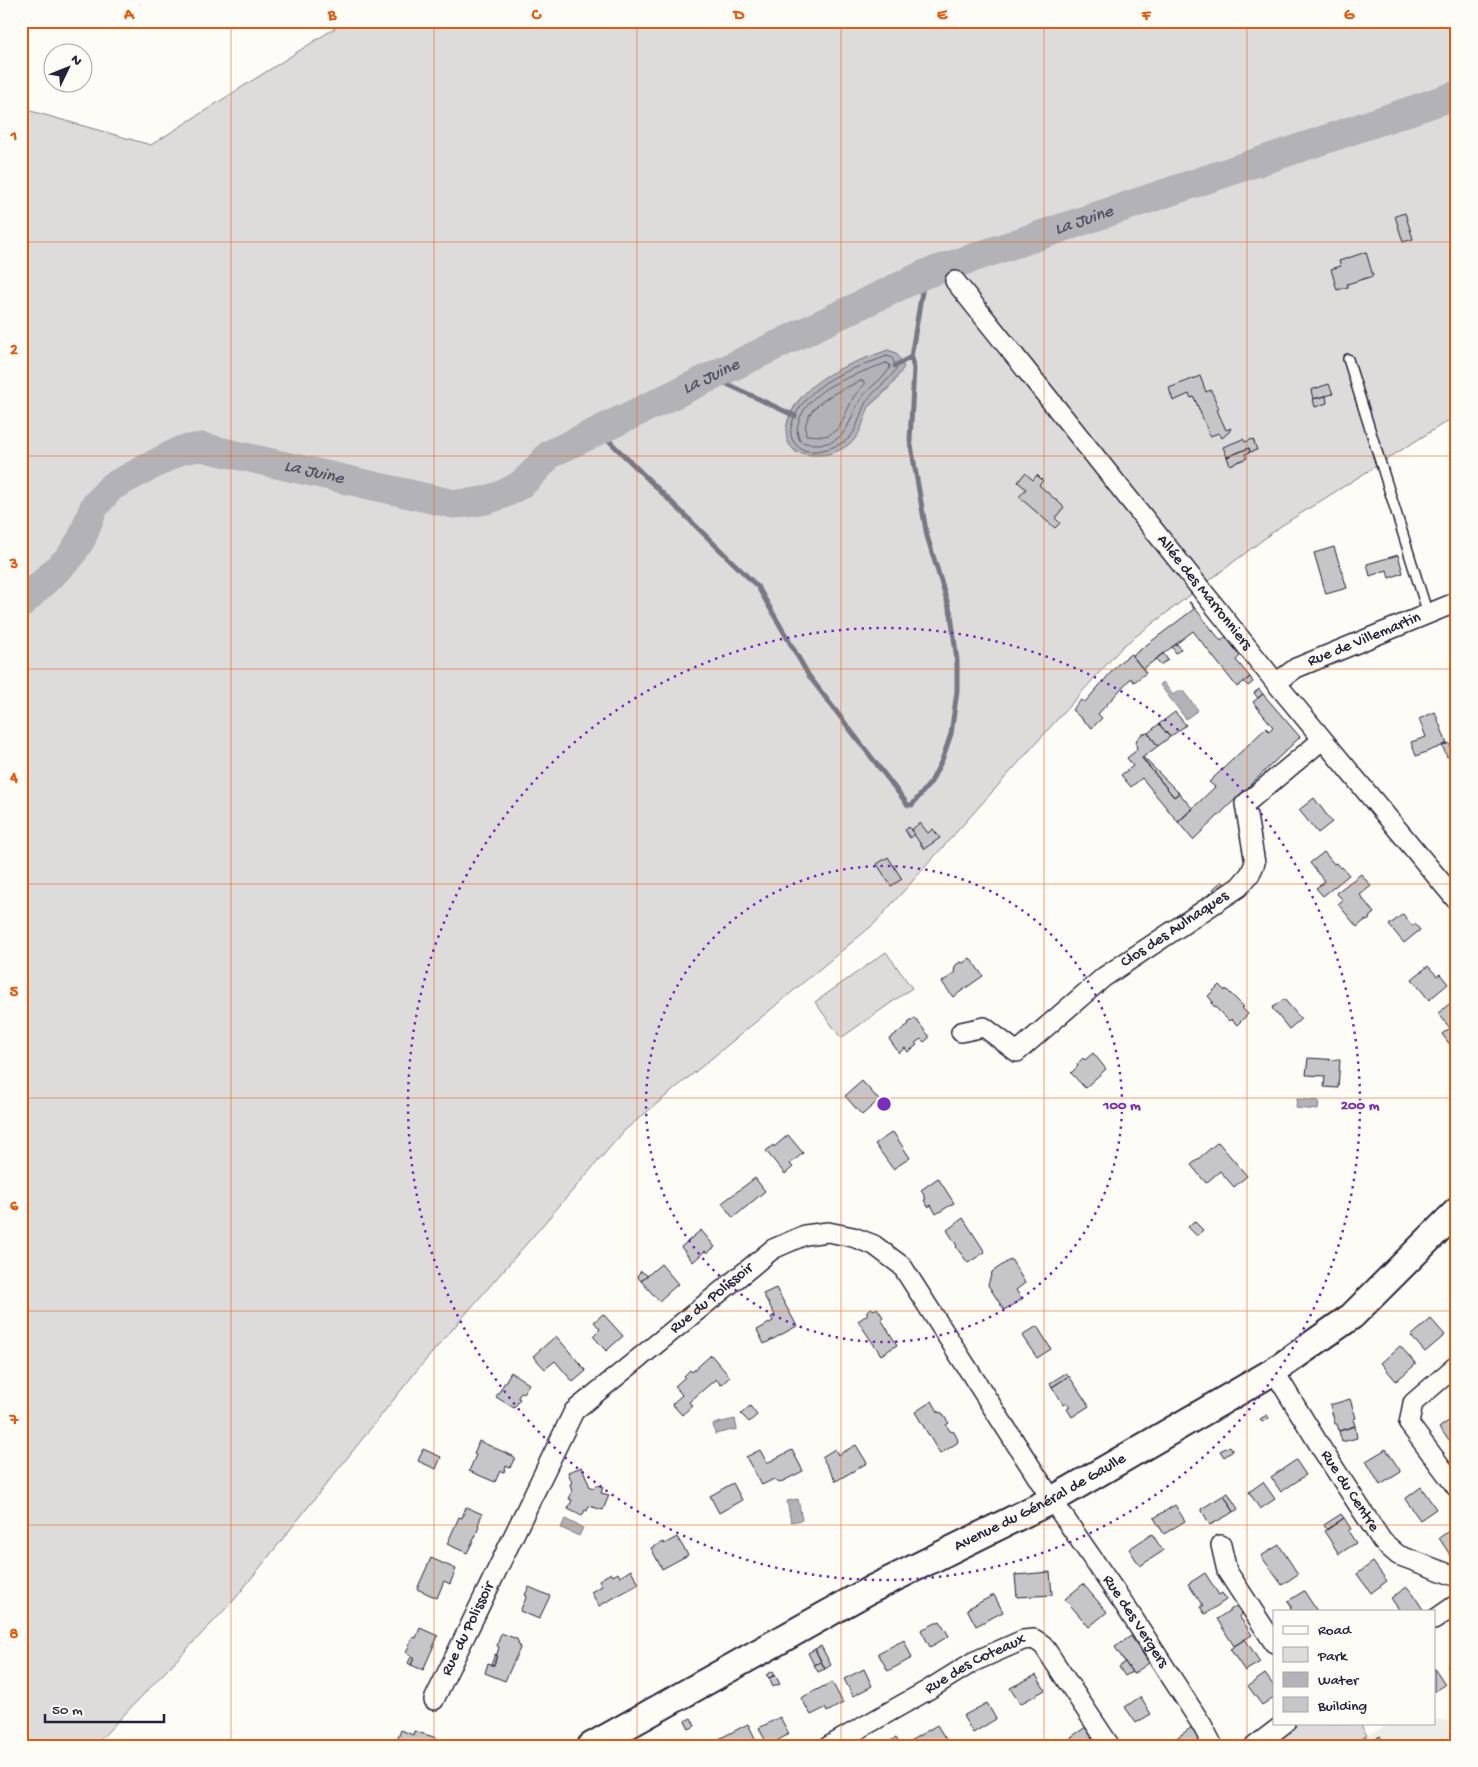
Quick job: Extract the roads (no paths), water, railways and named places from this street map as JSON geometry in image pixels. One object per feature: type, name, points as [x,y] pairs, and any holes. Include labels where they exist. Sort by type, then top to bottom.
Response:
[{"type":"main road","name":"Avenue du Général de Gaulle","points":[[591,1746],[870,1590],[1052,1500],[1274,1371],[1352,1316],[1457,1211]]},
{"type":"street","name":"Allée des Marronniers","points":[[955,281],[1322,740],[1457,901]]},
{"type":"street","name":"Rue de Villemartin","points":[[1276,683],[1296,668],[1457,602]]},
{"type":"street","name":"Clos des Aulnaques","points":[[961,1032],[984,1027],[1017,1052],[1104,977],[1238,887],[1250,874],[1255,864],[1245,804],[1322,740]]},
{"type":"street","name":"Rue du Polissoir","points":[[434,1700],[574,1411],[773,1249],[805,1235],[828,1232],[853,1237],[874,1245],[902,1266],[1052,1500]]},
{"type":"street","points":[[1457,1365],[1413,1403],[1409,1424],[1457,1488]]},
{"type":"street","name":"Rue du Centre","points":[[1274,1371],[1382,1541],[1398,1554],[1457,1577]]},
{"type":"street","name":"Rue des Vergers","points":[[1052,1500],[1124,1604],[1213,1746]]},
{"type":"street","points":[[1220,1545],[1227,1570],[1273,1641]]},
{"type":"street","points":[[1436,1619],[1457,1604]]},
{"type":"street","name":"Rue des Coteaux","points":[[829,1746],[928,1690],[973,1662],[1022,1640],[1034,1639],[1043,1645],[1110,1746]]},
{"type":"street","points":[[1255,1746],[1284,1724]]},
{"type":"lane","points":[[1348,359],[1428,614]]},
{"type":"water","points":[[888,350],[896,353],[904,367],[885,391],[871,404],[859,433],[853,441],[837,451],[823,455],[802,453],[792,447],[787,438],[787,427],[797,403],[806,392],[832,372]]},
{"type":"water","points":[[1163,682],[1173,695],[1178,691],[1183,691],[1198,710],[1186,719],[1160,685]]},
{"type":"water","points":[[1297,1099],[1319,1101],[1318,1110],[1296,1108]]},
{"type":"water","points":[[735,1419],[737,1429],[715,1434],[713,1424]]},
{"type":"water","points":[[798,1499],[802,1520],[791,1522],[787,1501]]},
{"type":"water","points":[[565,1519],[583,1528],[579,1536],[561,1528]]},
{"type":"waterway","name":"La Juine","points":[[21,604],[70,557],[82,538],[94,507],[111,487],[181,450],[201,447],[454,504],[472,503],[488,499],[504,494],[520,485],[550,454],[925,274],[1457,95]]},
{"type":"waterway","points":[[599,431],[758,587],[809,676],[908,805],[912,805],[931,782],[942,760],[951,734],[957,691],[957,661],[951,614],[927,536],[910,440],[914,369],[911,357],[925,274]]},
{"type":"waterway","points":[[895,366],[911,357]]},
{"type":"waterway","points":[[710,376],[795,416]]}]
